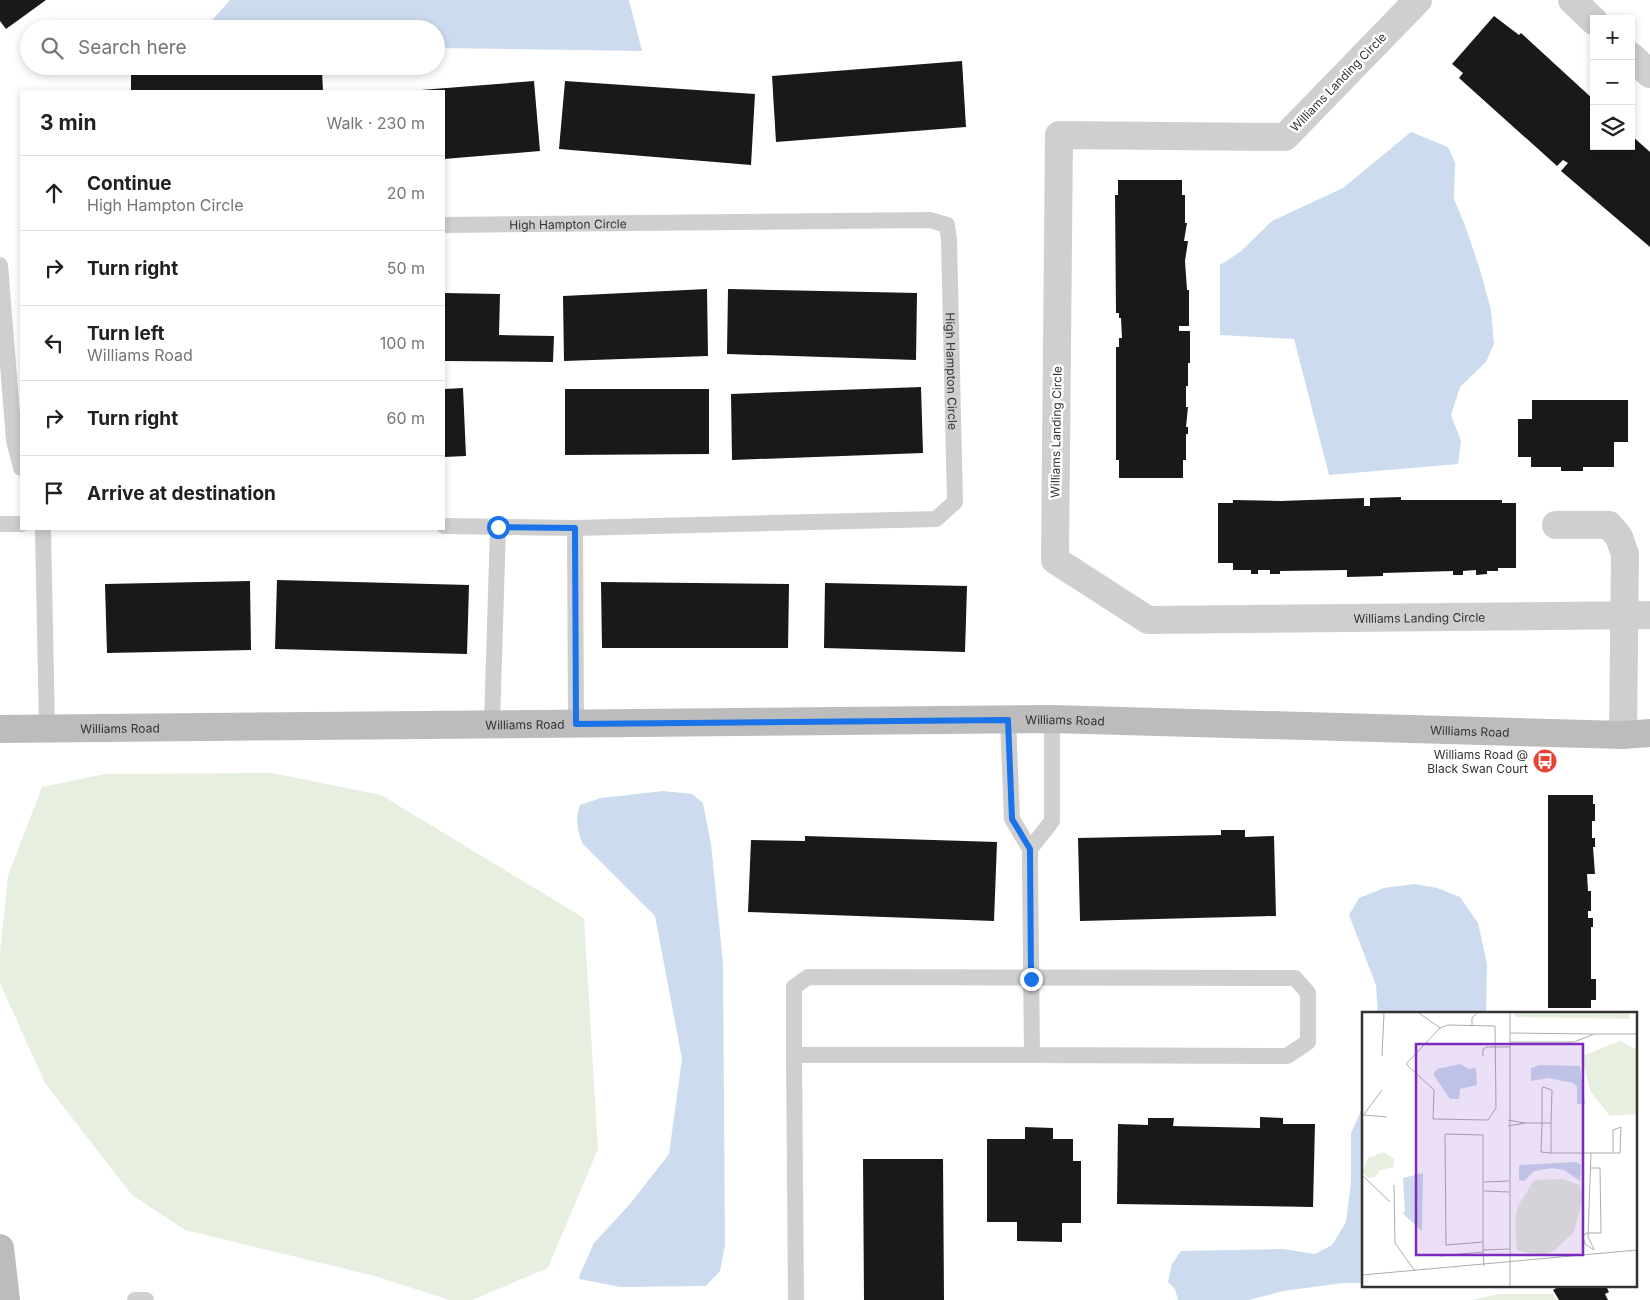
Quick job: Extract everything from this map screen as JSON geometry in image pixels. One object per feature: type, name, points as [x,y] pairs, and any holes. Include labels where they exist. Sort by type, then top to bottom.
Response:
[{"type":"street","name":"Williams Landing Circle","points":[[1418,0],[1285,137],[1059,135],[1055,560],[1148,620],[1637,615]]},
{"type":"street","points":[[1572,0],[1590,16]]},
{"type":"street","points":[[1635,60],[1650,74]]},
{"type":"street","points":[[1556,524],[1610,524],[1619,537],[1625,554],[1637,615],[1623,735]]},
{"type":"street","name":"Williams Road","points":[[0,729],[1052,719],[1623,735],[1650,733]]},
{"type":"street","points":[[0,1248],[6,1300]]},
{"type":"lane","name":"High Hampton Circle","points":[[445,225],[930,220],[947,226],[949,240],[955,502],[936,520],[575,528],[445,526]]},
{"type":"lane","points":[[0,266],[14,440],[20,464]]},
{"type":"lane","points":[[0,524],[20,524]]},
{"type":"lane","points":[[492,724],[498,527]]},
{"type":"lane","points":[[575,528],[576,724]]},
{"type":"lane","points":[[43,530],[47,729]]},
{"type":"lane","points":[[1030,849],[1052,821],[1052,719]]},
{"type":"lane","points":[[1008,720],[1012,819],[1030,849],[1032,1055]]},
{"type":"lane","points":[[794,1055],[1287,1056],[1308,1042],[1308,993],[1295,978],[1031,979],[808,977],[794,987],[794,1055],[796,1300]]},
{"type":"lane","points":[[135,1300],[146,1300]]},
{"type":"green space","points":[[272,773],[381,795],[584,918],[598,1149],[548,1268],[472,1300],[449,1300],[375,1276],[185,1230],[132,1195],[45,1083],[0,983],[0,953],[8,876],[42,787],[105,774]]},
{"type":"green space","points":[[1497,1294],[1554,1294],[1557,1300],[1472,1300]]},
{"type":"water","points":[[230,0],[629,0],[642,51],[445,48],[445,20],[212,20]]},
{"type":"water","points":[[1411,132],[1448,147],[1455,163],[1454,199],[1481,273],[1491,310],[1494,344],[1486,362],[1460,387],[1451,415],[1461,441],[1458,464],[1329,475],[1294,339],[1220,335],[1220,265],[1240,252],[1272,221],[1343,188]]},
{"type":"water","points":[[663,791],[692,794],[703,803],[711,844],[723,963],[725,1245],[720,1271],[706,1286],[621,1287],[579,1279],[580,1274],[594,1243],[630,1204],[669,1154],[682,1059],[655,916],[583,844],[577,820],[580,805],[601,798]]},
{"type":"water","points":[[1414,884],[1437,888],[1460,897],[1478,923],[1487,964],[1486,1012],[1378,1012],[1376,985],[1349,915],[1359,898],[1384,888]]},
{"type":"water","points":[[1362,1108],[1362,1283],[1343,1283],[1283,1291],[1249,1300],[1178,1300],[1175,1289],[1168,1282],[1172,1264],[1181,1251],[1283,1249],[1315,1254],[1332,1245],[1346,1222],[1351,1182],[1351,1133]]},
{"type":"building","points":[[0,0],[46,0],[6,29],[0,21]]},
{"type":"building","points":[[1494,16],[1519,35],[1521,33],[1590,96],[1590,150],[1635,150],[1635,139],[1650,152],[1650,247],[1561,171],[1568,163],[1563,160],[1557,166],[1459,78],[1463,73],[1452,64]]},
{"type":"building","points":[[962,61],[966,127],[776,142],[772,76]]},
{"type":"building","points":[[131,75],[322,75],[323,90],[131,90]]},
{"type":"building","points":[[534,81],[540,151],[445,159],[445,90],[421,90]]},
{"type":"building","points":[[565,81],[755,94],[751,165],[559,149]]},
{"type":"building","points":[[1118,180],[1182,180],[1182,195],[1185,195],[1185,223],[1187,223],[1184,241],[1188,241],[1185,261],[1187,290],[1189,290],[1189,326],[1179,326],[1179,331],[1190,331],[1190,363],[1188,363],[1188,386],[1186,386],[1186,407],[1188,407],[1186,427],[1188,427],[1188,434],[1186,434],[1186,460],[1183,460],[1183,478],[1119,478],[1119,460],[1116,460],[1116,347],[1119,347],[1119,338],[1122,338],[1121,318],[1119,318],[1119,313],[1116,313],[1115,195],[1118,195]]},
{"type":"building","points":[[707,289],[708,356],[564,361],[563,296]]},
{"type":"building","points":[[728,289],[917,293],[916,360],[727,354]]},
{"type":"building","points":[[445,293],[500,294],[499,335],[554,336],[553,362],[445,361]]},
{"type":"building","points":[[921,387],[923,453],[732,460],[731,394]]},
{"type":"building","points":[[463,388],[466,456],[445,457],[445,389]]},
{"type":"building","points":[[565,389],[709,389],[709,454],[565,455]]},
{"type":"building","points":[[1532,400],[1628,400],[1628,442],[1614,442],[1614,467],[1583,467],[1583,471],[1561,471],[1561,467],[1531,467],[1531,457],[1518,457],[1518,419],[1532,419]]},
{"type":"building","points":[[1401,497],[1401,500],[1502,500],[1502,503],[1516,503],[1516,568],[1498,568],[1498,571],[1487,571],[1487,574],[1476,575],[1476,570],[1463,571],[1463,575],[1453,575],[1453,571],[1383,573],[1383,576],[1347,577],[1347,570],[1280,571],[1280,574],[1270,574],[1270,570],[1258,570],[1258,574],[1251,574],[1251,570],[1233,570],[1233,563],[1218,563],[1218,503],[1233,503],[1233,500],[1281,501],[1364,498],[1364,506],[1370,506],[1370,498]]},
{"type":"building","points":[[277,580],[469,585],[467,654],[275,649]]},
{"type":"building","points":[[250,581],[251,650],[107,653],[105,584]]},
{"type":"building","points":[[601,582],[789,584],[788,648],[602,648]]},
{"type":"building","points":[[825,583],[967,586],[965,652],[824,648]]},
{"type":"building","points":[[1548,795],[1593,795],[1593,804],[1595,804],[1592,838],[1595,838],[1595,847],[1593,847],[1595,874],[1587,874],[1588,891],[1591,891],[1591,911],[1588,911],[1588,918],[1593,918],[1593,927],[1591,927],[1591,979],[1596,979],[1596,1000],[1591,1000],[1591,1008],[1548,1008]]},
{"type":"building","points":[[1221,830],[1245,830],[1245,837],[1274,836],[1276,916],[1080,921],[1078,838],[1221,835]]},
{"type":"building","points":[[805,836],[997,842],[994,921],[748,912],[751,840],[805,841]]},
{"type":"building","points":[[1260,1117],[1283,1118],[1283,1124],[1315,1124],[1313,1207],[1117,1204],[1118,1124],[1148,1125],[1148,1118],[1174,1118],[1173,1126],[1260,1128]]},
{"type":"building","points":[[1025,1127],[1053,1128],[1053,1139],[1073,1139],[1073,1161],[1081,1161],[1081,1223],[1062,1223],[1062,1242],[1017,1241],[1017,1222],[987,1222],[987,1139],[1025,1139]]},
{"type":"building","points":[[863,1159],[943,1159],[944,1300],[864,1300]]},
{"type":"building","points":[[1556,1288],[1607,1288],[1609,1292],[1605,1294],[1608,1300],[1559,1300],[1553,1290]]},
{"type":"place","name":"Williams Road @ Black Swan Court","points":[[1545,761]]},
{"type":"route","points":[[498,527],[575,528],[576,724],[1008,720],[1012,819],[1030,849],[1031,979]]}]
